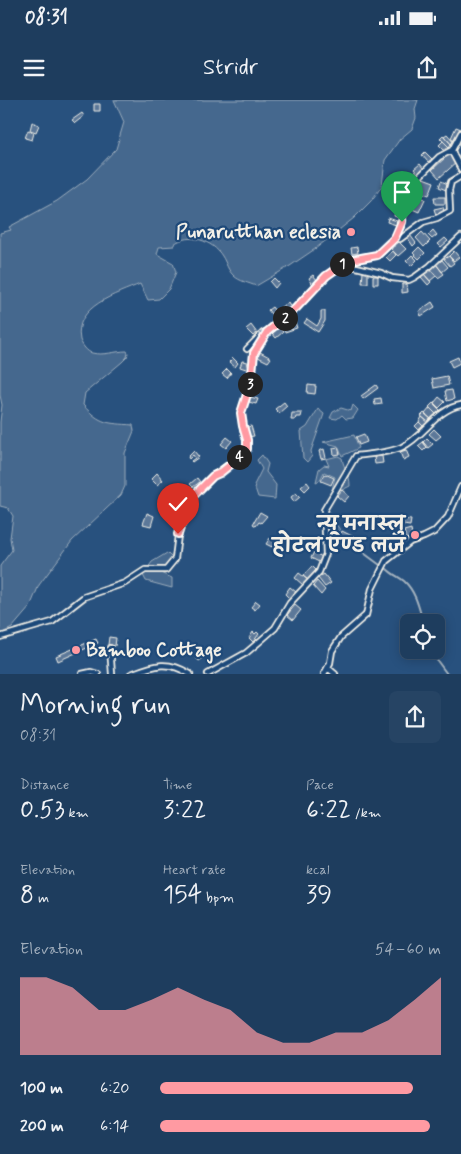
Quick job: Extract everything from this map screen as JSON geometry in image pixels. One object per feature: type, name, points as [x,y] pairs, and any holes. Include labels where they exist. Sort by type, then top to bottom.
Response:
[{"type":"street","points":[[247,349],[263,333],[267,332],[296,308],[326,276],[351,260],[377,255],[395,238],[418,178],[439,157],[452,150],[461,133]]},
{"type":"street","points":[[452,150],[461,169]]},
{"type":"street","points":[[395,238],[400,239],[423,222],[437,218],[450,211],[450,182],[461,176]]},
{"type":"street","points":[[343,264],[381,273],[392,278],[409,280],[430,266],[461,236]]},
{"type":"street","points":[[0,638],[52,622],[84,596],[125,583],[145,570],[166,570],[175,559],[178,534],[189,501],[213,476],[220,473],[247,449],[241,413],[251,382],[254,353],[267,332]]},
{"type":"street","points":[[208,674],[246,653],[274,628],[290,603],[320,572],[326,554],[324,510],[356,456],[400,448],[418,437],[442,413],[461,405]]},
{"type":"street","points":[[324,674],[330,663],[332,651],[341,637],[366,615],[372,589],[386,561],[410,542],[434,532],[448,517],[461,487]]},
{"type":"street","points":[[110,648],[112,674]]},
{"type":"street","points":[[131,674],[150,668],[171,665],[190,674]]},
{"type":"street","points":[[328,668],[335,674]]},
{"type":"street","points":[[82,674],[91,672],[98,674]]},
{"type":"shaded area","points":[[114,100],[418,100],[415,109],[416,118],[412,129],[400,139],[385,160],[382,186],[371,201],[354,218],[290,266],[256,286],[241,281],[234,276],[222,256],[207,242],[193,239],[180,240],[174,246],[159,247],[157,254],[173,263],[176,272],[169,289],[159,299],[148,300],[140,284],[109,297],[90,310],[83,318],[80,328],[80,340],[88,351],[96,354],[127,351],[128,353],[122,362],[85,393],[83,405],[89,412],[105,422],[133,425],[134,431],[125,453],[125,486],[121,495],[72,541],[39,585],[30,607],[12,628],[0,634],[0,566],[12,550],[10,538],[13,516],[8,508],[0,506],[0,422],[2,405],[0,395],[0,233],[11,230],[9,227],[57,201],[87,179],[116,149],[124,122]]},
{"type":"shaded area","points":[[353,405],[358,410],[353,418],[346,419],[342,415],[337,419],[330,418],[333,412],[341,408],[351,411]]},
{"type":"shaded area","points":[[318,409],[324,414],[311,451],[312,456],[307,462],[303,458],[301,431],[307,427]]},
{"type":"shaded area","points":[[354,435],[359,448],[342,456],[338,446],[323,442]]},
{"type":"shaded area","points":[[262,455],[268,464],[266,472],[276,485],[275,499],[258,497],[254,485],[262,469],[257,460]]},
{"type":"shaded area","points":[[338,456],[342,458],[350,486],[342,490],[332,490],[335,477],[324,472],[320,480],[316,482],[319,469],[324,465],[329,466],[326,459]]},
{"type":"shaded area","points":[[329,513],[340,530],[332,539],[322,529],[319,520],[319,516]]},
{"type":"shaded area","points":[[167,553],[172,558],[168,566],[158,572],[172,578],[172,588],[146,581],[143,575],[152,562]]},
{"type":"building","points":[[94,104],[100,104],[100,111],[94,111]]},
{"type":"building","points":[[82,113],[84,116],[75,123],[72,120]]},
{"type":"building","points":[[32,122],[39,125],[36,132],[30,130]]},
{"type":"building","points":[[456,127],[461,129],[455,140],[451,138]]},
{"type":"building","points":[[28,130],[34,133],[32,140],[25,138]]},
{"type":"building","points":[[447,134],[455,143],[452,145],[444,136]]},
{"type":"building","points":[[443,135],[451,144],[449,147],[440,138]]},
{"type":"building","points":[[443,141],[449,147],[445,151],[439,145]]},
{"type":"building","points":[[425,152],[432,159],[428,162],[422,155]]},
{"type":"building","points":[[449,154],[457,162],[439,178],[432,170]]},
{"type":"building","points":[[420,164],[424,169],[418,174],[414,169]]},
{"type":"building","points":[[406,174],[411,177],[408,183],[403,180]]},
{"type":"building","points":[[423,178],[434,182],[429,195],[418,191]]},
{"type":"building","points":[[441,181],[448,184],[446,190],[439,187]]},
{"type":"building","points":[[416,195],[425,199],[419,212],[410,208]]},
{"type":"building","points":[[434,197],[445,197],[445,204],[435,204]]},
{"type":"building","points":[[400,198],[405,200],[399,218],[394,216]]},
{"type":"building","points":[[443,207],[444,213],[436,215],[434,209]]},
{"type":"building","points":[[388,218],[397,221],[396,225],[387,222]]},
{"type":"building","points":[[433,230],[437,235],[432,239],[428,235]]},
{"type":"building","points":[[422,232],[430,241],[424,247],[416,238]]},
{"type":"building","points":[[410,235],[416,243],[413,246],[407,237]]},
{"type":"building","points":[[445,238],[448,241],[441,247],[438,244]]},
{"type":"building","points":[[399,242],[406,249],[398,256],[391,249]]},
{"type":"building","points":[[357,247],[358,253],[352,254],[351,248]]},
{"type":"building","points":[[419,247],[425,253],[419,259],[413,253]]},
{"type":"building","points":[[393,251],[396,255],[390,261],[386,257]]},
{"type":"building","points":[[454,251],[459,257],[454,261],[449,256]]},
{"type":"building","points":[[412,255],[417,260],[411,266],[406,261]]},
{"type":"building","points":[[449,256],[454,263],[450,266],[444,259]]},
{"type":"building","points":[[442,260],[448,267],[442,272],[436,264]]},
{"type":"building","points":[[436,264],[444,274],[438,278],[430,269]]},
{"type":"building","points":[[430,269],[436,276],[430,281],[424,274]]},
{"type":"building","points":[[363,272],[368,272],[368,283],[362,283]]},
{"type":"building","points":[[424,274],[431,282],[428,285],[421,277]]},
{"type":"building","points":[[313,275],[318,281],[313,285],[309,278]]},
{"type":"building","points":[[373,276],[378,276],[378,284],[373,284]]},
{"type":"building","points":[[274,278],[279,283],[275,288],[270,282]]},
{"type":"building","points":[[402,284],[407,284],[408,292],[402,293]]},
{"type":"building","points":[[432,302],[435,307],[421,316],[419,311]]},
{"type":"building","points":[[288,303],[291,308],[284,312],[281,307]]},
{"type":"building","points":[[272,307],[279,316],[275,319],[268,310]]},
{"type":"building","points":[[321,311],[325,311],[325,321],[318,332],[304,323],[307,319],[317,326],[321,319]]},
{"type":"building","points":[[295,322],[297,328],[285,332],[283,325]]},
{"type":"building","points":[[251,325],[257,333],[253,336],[246,329]]},
{"type":"building","points":[[279,327],[283,332],[276,338],[272,333]]},
{"type":"building","points":[[260,352],[271,358],[268,362],[258,357]]},
{"type":"building","points":[[458,357],[460,363],[452,367],[449,361]]},
{"type":"building","points":[[233,358],[238,363],[235,367],[229,362]]},
{"type":"building","points":[[242,361],[248,362],[246,369],[240,367]]},
{"type":"building","points":[[227,369],[231,373],[227,378],[222,374]]},
{"type":"building","points":[[447,376],[449,385],[434,388],[432,379]]},
{"type":"building","points":[[255,385],[260,387],[257,395],[252,394]]},
{"type":"building","points":[[308,385],[316,386],[315,394],[307,393]]},
{"type":"building","points":[[376,385],[378,388],[363,399],[361,396]]},
{"type":"building","points":[[452,390],[454,399],[447,401],[445,391]]},
{"type":"building","points":[[250,397],[258,399],[256,404],[249,402]]},
{"type":"building","points":[[439,397],[445,402],[439,408],[434,403]]},
{"type":"building","points":[[381,398],[382,404],[375,405],[374,399]]},
{"type":"building","points":[[284,402],[287,406],[279,413],[275,409]]},
{"type":"building","points":[[433,403],[440,410],[436,414],[429,407]]},
{"type":"building","points":[[430,408],[436,414],[431,419],[425,414]]},
{"type":"building","points":[[292,413],[302,413],[301,417],[291,420]]},
{"type":"building","points":[[424,413],[431,419],[428,422],[421,416]]},
{"type":"building","points":[[422,417],[428,422],[424,427],[419,422]]},
{"type":"building","points":[[419,422],[424,427],[420,431],[415,426]]},
{"type":"building","points":[[251,426],[254,436],[247,437],[245,428]]},
{"type":"building","points":[[434,429],[441,436],[436,440],[429,434]]},
{"type":"building","points":[[364,434],[367,442],[359,445],[356,437]]},
{"type":"building","points":[[227,437],[232,441],[226,448],[221,444]]},
{"type":"building","points":[[427,438],[433,444],[428,448],[423,442]]},
{"type":"building","points":[[423,442],[427,447],[423,451],[418,446]]},
{"type":"building","points":[[338,447],[340,454],[334,455],[333,448]]},
{"type":"building","points":[[324,449],[326,458],[321,459],[319,451]]},
{"type":"building","points":[[406,450],[409,457],[403,460],[400,452]]},
{"type":"building","points":[[194,451],[199,457],[192,462],[195,458],[193,455],[189,459],[188,457]]},
{"type":"building","points":[[382,456],[383,463],[375,464],[374,457]]},
{"type":"building","points":[[157,473],[163,480],[157,485],[151,479]]},
{"type":"building","points":[[325,474],[334,478],[331,485],[321,481]]},
{"type":"building","points":[[197,478],[200,482],[193,487],[190,484]]},
{"type":"building","points":[[307,482],[310,486],[305,491],[301,487]]},
{"type":"building","points":[[342,490],[349,496],[344,502],[337,496]]},
{"type":"building","points":[[296,493],[300,497],[294,502],[291,497]]},
{"type":"building","points":[[260,512],[267,516],[256,526],[253,524]]},
{"type":"building","points":[[147,513],[154,516],[151,526],[143,524]]},
{"type":"building","points":[[403,519],[411,520],[410,526],[403,525]]},
{"type":"building","points":[[411,529],[412,537],[406,539],[404,531]]},
{"type":"building","points":[[342,531],[354,537],[351,543],[339,537]]},
{"type":"building","points":[[270,538],[275,542],[272,547],[266,544]]},
{"type":"building","points":[[314,552],[322,557],[319,562],[311,558]]},
{"type":"building","points":[[312,566],[316,570],[308,580],[303,576]]},
{"type":"building","points":[[299,573],[308,580],[303,585],[295,578]]},
{"type":"building","points":[[324,574],[331,583],[325,587],[318,578]]},
{"type":"building","points":[[317,581],[325,590],[321,595],[313,586]]},
{"type":"building","points":[[290,587],[296,592],[290,599],[285,594]]},
{"type":"building","points":[[256,601],[260,604],[255,610],[251,607]]},
{"type":"building","points":[[295,605],[301,610],[293,620],[287,615]]},
{"type":"building","points":[[253,632],[259,634],[253,642],[249,638]]},
{"type":"building","points":[[109,637],[116,638],[115,646],[108,645]]},
{"type":"building","points":[[96,639],[98,643],[58,661],[56,656]]},
{"type":"building","points":[[204,651],[207,655],[199,661],[195,657]]},
{"type":"waterway","points":[[353,545],[380,565]]},
{"type":"waterway","points":[[387,569],[408,585],[420,614]]},
{"type":"waterway","points":[[436,659],[447,674]]},
{"type":"place","name":"Punarutthan eclesia","points":[[351,232]]},
{"type":"place","name":"न्यू मनास्लु होटल एण्ड लज","points":[[415,535]]},
{"type":"place","name":"Bamboo Cottage","points":[[76,650]]},
{"type":"route","points":[[178,534],[189,501],[213,476],[220,473],[247,449],[248,444],[241,413],[251,382],[254,353],[267,332],[296,308],[326,276],[343,264],[351,260],[377,255],[382,251],[395,238],[402,222]]}]
